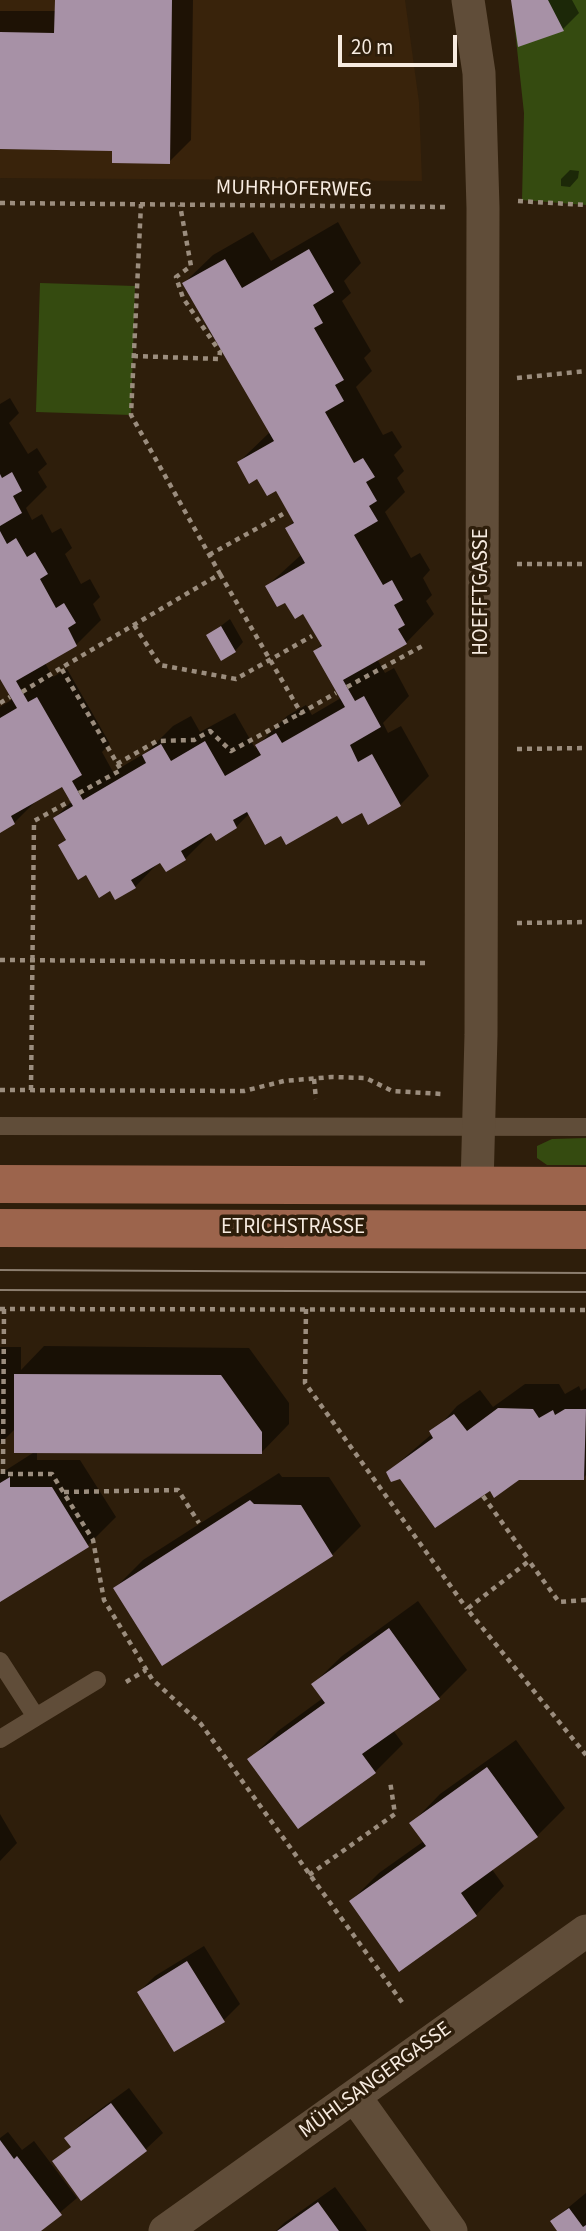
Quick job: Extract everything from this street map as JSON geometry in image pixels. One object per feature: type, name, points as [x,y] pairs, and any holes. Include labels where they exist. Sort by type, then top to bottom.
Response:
[{"type":"main road","name":"ETRICHSTRASSE","points":[[0,1184],[586,1186]]},
{"type":"main road","name":"ETRICHSTRASSE","points":[[0,1228],[586,1230]]},
{"type":"street","name":"HOEFFTGASSE","points":[[468,0],[479,73],[483,208],[481,1035],[477,1186]]},
{"type":"street","name":"MÜHLSANGERGASSE","points":[[165,2231],[586,1931]]},
{"type":"street","points":[[355,2097],[451,2231]]},
{"type":"lane","points":[[0,1126],[478,1112],[586,1127]]},
{"type":"lane","points":[[1,1661],[36,1717]]},
{"type":"lane","points":[[0,1740],[97,1680]]},
{"type":"path","name":"MUHRHOFERWEG","points":[[0,203],[483,208],[522,200],[586,205]]},
{"type":"path","points":[[141,204],[131,415],[301,713]]},
{"type":"path","points":[[133,356],[219,359],[220,352],[183,298],[176,277],[191,266],[180,205]]},
{"type":"path","points":[[515,378],[586,371]]},
{"type":"path","points":[[209,555],[284,514]]},
{"type":"path","points":[[514,564],[586,564]]},
{"type":"path","points":[[22,692],[220,574]]},
{"type":"path","points":[[134,625],[160,665],[236,679],[313,636]]},
{"type":"path","points":[[348,687],[426,644]]},
{"type":"path","points":[[61,668],[121,771],[79,793]]},
{"type":"path","points":[[117,764],[157,741],[194,740],[210,731],[231,751],[336,693]]},
{"type":"path","points":[[0,703],[10,697]]},
{"type":"path","points":[[513,749],[586,748]]},
{"type":"path","points":[[31,1090],[34,821],[70,801]]},
{"type":"path","points":[[512,923],[586,922]]},
{"type":"path","points":[[0,960],[429,963]]},
{"type":"path","points":[[0,1090],[244,1091],[284,1081],[332,1077],[366,1079],[392,1091],[478,1112]]},
{"type":"path","points":[[404,2006],[201,1724],[152,1679],[104,1600],[93,1540],[51,1474],[2,1474],[2,1309],[586,1310]]},
{"type":"path","points":[[306,1309],[305,1383],[467,1609],[586,1755]]},
{"type":"path","points":[[63,1492],[178,1490],[199,1524]]},
{"type":"path","points":[[483,1496],[559,1602],[586,1600]]},
{"type":"path","points":[[467,1609],[529,1560]]},
{"type":"path","points":[[309,1875],[395,1814],[390,1781]]},
{"type":"shaded area","points":[[0,0],[405,0],[419,102],[422,181],[0,178]]},
{"type":"green space","points":[[543,0],[586,0],[586,205],[522,200],[524,113],[514,21]]},
{"type":"green space","points":[[40,283],[135,286],[131,415],[36,412]]},
{"type":"green space","points":[[586,1138],[586,1165],[547,1165],[537,1158],[537,1146],[552,1139]]},
{"type":"building","points":[[55,0],[172,0],[170,164],[112,163],[112,151],[0,149],[0,32],[54,33]]},
{"type":"building","points":[[511,0],[548,0],[564,31],[518,47]]},
{"type":"building","points":[[309,249],[334,292],[313,305],[323,323],[314,328],[344,380],[335,385],[344,401],[325,412],[354,463],[363,458],[375,477],[366,482],[377,501],[369,506],[378,521],[354,535],[383,585],[392,580],[403,600],[394,605],[405,625],[398,629],[407,644],[343,680],[355,701],[364,696],[381,727],[350,745],[358,762],[372,754],[401,806],[368,825],[362,813],[342,824],[337,816],[286,845],[281,836],[265,845],[247,812],[233,820],[237,828],[216,841],[211,833],[181,851],[186,860],[166,872],[160,863],[131,880],[136,888],[115,900],[110,891],[99,898],[86,875],[78,880],[58,845],[66,840],[53,818],[73,806],[62,787],[11,816],[15,824],[0,833],[0,718],[17,708],[0,679],[0,531],[7,544],[16,538],[27,557],[35,552],[48,574],[40,579],[56,608],[64,603],[76,623],[68,628],[77,646],[16,681],[28,702],[37,697],[82,775],[72,781],[83,800],[146,763],[142,755],[161,744],[171,761],[205,741],[225,776],[261,755],[255,745],[276,733],[282,743],[345,707],[313,651],[322,646],[303,614],[295,619],[285,603],[277,607],[265,586],[305,563],[285,528],[294,523],[276,491],[267,496],[257,479],[249,484],[237,462],[274,441],[182,283],[225,259],[242,288]]},
{"type":"building","points":[[12,472],[22,491],[13,496],[22,513],[0,526],[0,474],[2,478]]},
{"type":"building","points":[[221,626],[236,652],[221,661],[206,635]]},
{"type":"building","points":[[14,1374],[221,1375],[262,1432],[262,1454],[14,1453]]},
{"type":"building","points":[[498,1408],[533,1409],[539,1418],[553,1410],[555,1415],[565,1409],[586,1409],[584,1480],[519,1480],[494,1498],[490,1491],[435,1528],[400,1479],[391,1482],[386,1472],[433,1438],[429,1431],[454,1414],[467,1431]]},
{"type":"building","points":[[10,1477],[10,1487],[52,1487],[89,1547],[0,1602],[0,1483]]},
{"type":"building","points":[[250,1500],[254,1504],[301,1505],[333,1556],[162,1666],[113,1588]]},
{"type":"building","points":[[389,1628],[440,1699],[362,1754],[376,1773],[298,1829],[247,1759],[325,1703],[311,1684]]},
{"type":"building","points":[[487,1767],[538,1837],[461,1893],[477,1916],[399,1972],[349,1901],[426,1846],[409,1823]]},
{"type":"building","points":[[187,1961],[225,2022],[174,2052],[137,1992]]},
{"type":"building","points":[[111,2103],[147,2151],[81,2201],[52,2161],[71,2147],[64,2138]]},
{"type":"building","points":[[0,2140],[14,2159],[17,2156],[62,2215],[41,2231],[0,2231]]},
{"type":"building","points":[[318,2202],[339,2231],[277,2231]]},
{"type":"building","points":[[569,2208],[583,2227],[586,2225],[586,2231],[557,2231],[550,2221]]},
{"type":"tram line","points":[[0,1270],[586,1273]]},
{"type":"tram line","points":[[0,1290],[586,1292]]}]
